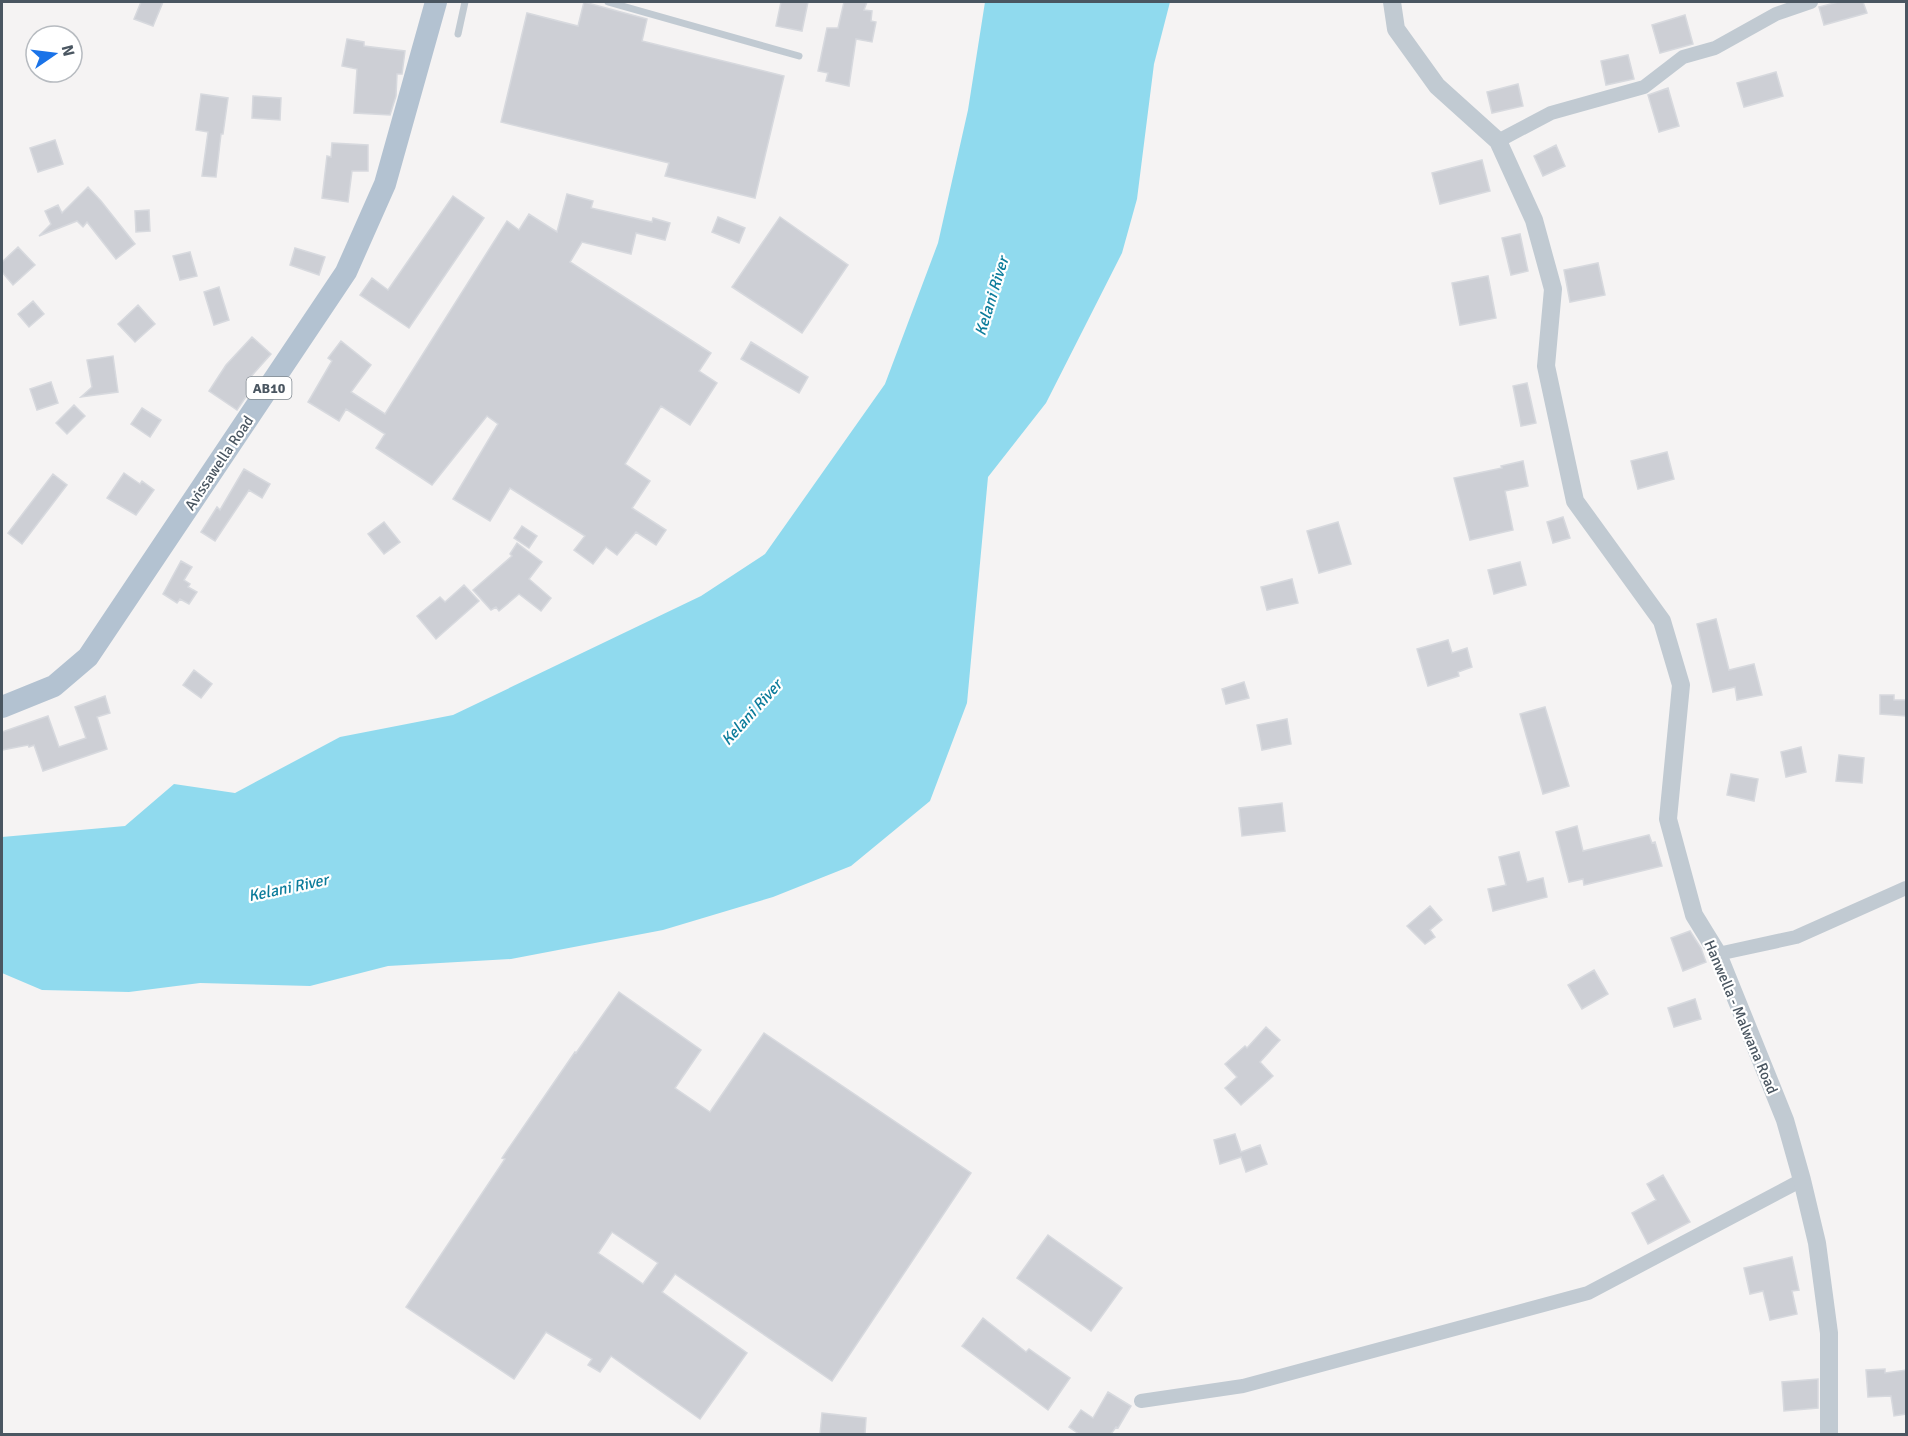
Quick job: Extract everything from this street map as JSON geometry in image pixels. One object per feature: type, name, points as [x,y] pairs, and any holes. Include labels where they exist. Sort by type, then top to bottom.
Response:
[{"type":"main road","name":"Avissawella Road","points":[[2,707],[54,686],[88,657],[346,272],[385,184],[436,2]]},
{"type":"street","name":"Hanwella - Malwana Road","points":[[1392,2],[1396,29],[1437,86],[1498,141],[1534,220],[1553,288],[1546,366],[1575,501],[1662,621],[1681,685],[1668,819],[1694,915],[1718,954],[1785,1120],[1802,1180],[1817,1243],[1830,1333],[1829,1434]]},
{"type":"street","points":[[1498,141],[1551,112],[1644,87],[1683,57],[1715,48],[1776,14],[1810,2]]},
{"type":"street","points":[[1718,954],[1796,937],[1906,888]]},
{"type":"street","points":[[1141,1401],[1243,1386],[1588,1293],[1802,1180]]},
{"type":"lane","points":[[458,34],[465,2]]},
{"type":"lane","points":[[608,2],[798,56]]},
{"type":"water","name":"Kelani River","points":[[985,2],[1170,2],[1154,64],[1137,199],[1122,253],[1046,403],[988,477],[967,703],[930,801],[851,866],[773,897],[663,930],[511,959],[388,966],[310,986],[200,983],[129,992],[42,990],[2,973],[2,837],[125,826],[174,784],[235,793],[340,737],[453,715],[701,596],[765,554],[885,384],[938,243],[968,110]]},
{"type":"building","points":[[141,2],[163,2],[153,26],[134,19]]},
{"type":"building","points":[[584,2],[647,19],[642,41],[784,76],[755,198],[665,176],[669,163],[501,122],[527,13],[578,26]]},
{"type":"building","points":[[781,2],[808,2],[802,31],[776,26]]},
{"type":"building","points":[[844,2],[867,2],[864,10],[872,11],[871,21],[876,22],[872,42],[856,39],[849,86],[826,81],[828,73],[818,71],[827,28],[838,28]]},
{"type":"building","points":[[1838,2],[1863,2],[1867,13],[1824,25],[1819,7]]},
{"type":"building","points":[[1685,15],[1693,44],[1660,53],[1652,25]]},
{"type":"building","points":[[347,39],[364,42],[364,46],[405,51],[402,74],[397,74],[396,96],[390,115],[354,113],[357,69],[342,66]]},
{"type":"building","points":[[1628,55],[1634,79],[1606,85],[1601,61]]},
{"type":"building","points":[[1776,72],[1783,96],[1744,107],[1737,83]]},
{"type":"building","points":[[1518,84],[1523,106],[1492,113],[1487,92]]},
{"type":"building","points":[[1668,88],[1679,126],[1659,132],[1648,95]]},
{"type":"building","points":[[201,94],[228,98],[216,177],[202,176],[208,132],[196,130]]},
{"type":"building","points":[[253,96],[281,98],[280,120],[252,118]]},
{"type":"building","points":[[55,140],[63,164],[38,172],[30,148]]},
{"type":"building","points":[[332,143],[368,145],[368,171],[352,171],[348,202],[322,198],[327,156],[331,157]]},
{"type":"building","points":[[1556,145],[1565,166],[1543,176],[1534,156]]},
{"type":"building","points":[[1482,160],[1490,191],[1440,204],[1432,173]]},
{"type":"building","points":[[88,187],[135,244],[116,259],[87,222],[83,227],[77,221],[39,236],[51,224],[45,211],[58,205],[62,213]]},
{"type":"building","points":[[567,194],[593,201],[591,208],[652,222],[653,218],[670,223],[665,240],[636,233],[631,254],[582,242],[570,262],[711,353],[699,371],[717,383],[690,425],[661,406],[625,464],[650,481],[632,508],[666,530],[656,545],[636,532],[617,555],[606,547],[593,564],[574,550],[585,536],[510,488],[490,521],[453,499],[498,424],[487,416],[432,485],[376,448],[385,434],[346,409],[339,421],[308,402],[332,361],[328,358],[341,341],[371,365],[351,392],[385,414],[507,221],[519,230],[529,214],[557,232]]},
{"type":"building","points":[[453,196],[484,218],[409,328],[360,295],[372,278],[388,290]]},
{"type":"building","points":[[149,210],[150,231],[136,232],[135,211]]},
{"type":"building","points":[[718,217],[745,228],[739,243],[712,232]]},
{"type":"building","points":[[780,217],[848,265],[802,333],[732,287]]},
{"type":"building","points":[[1520,234],[1528,271],[1511,275],[1502,238]]},
{"type":"building","points":[[18,247],[35,265],[13,285],[2,272],[2,262]]},
{"type":"building","points":[[295,248],[325,257],[319,275],[290,265]]},
{"type":"building","points":[[190,252],[197,276],[180,280],[173,256]]},
{"type":"building","points":[[1598,263],[1605,295],[1570,302],[1564,270]]},
{"type":"building","points":[[1488,276],[1496,318],[1460,325],[1452,283]]},
{"type":"building","points":[[219,287],[229,320],[214,325],[204,292]]},
{"type":"building","points":[[33,301],[44,314],[29,327],[18,314]]},
{"type":"building","points":[[138,305],[155,324],[135,342],[118,324]]},
{"type":"building","points":[[252,337],[271,354],[248,380],[254,385],[237,410],[209,391],[226,365]]},
{"type":"building","points":[[751,342],[808,377],[799,393],[741,359]]},
{"type":"building","points":[[113,356],[118,392],[81,397],[92,387],[87,360]]},
{"type":"building","points":[[51,382],[58,403],[37,410],[30,389]]},
{"type":"building","points":[[1527,383],[1536,423],[1521,426],[1513,386]]},
{"type":"building","points":[[74,405],[85,416],[67,434],[56,423]]},
{"type":"building","points":[[142,408],[161,420],[150,437],[131,424]]},
{"type":"building","points":[[1667,452],[1674,479],[1638,489],[1631,461]]},
{"type":"building","points":[[1523,461],[1528,486],[1505,491],[1513,530],[1470,540],[1454,478]]},
{"type":"building","points":[[244,469],[270,484],[262,498],[249,490],[215,541],[201,532],[217,507],[220,510]]},
{"type":"building","points":[[124,473],[140,484],[142,481],[154,490],[136,515],[107,498]]},
{"type":"building","points":[[53,474],[67,485],[22,544],[8,533]]},
{"type":"building","points":[[1563,517],[1570,538],[1553,543],[1547,522]]},
{"type":"building","points":[[384,522],[400,542],[384,554],[368,534]]},
{"type":"building","points":[[1338,522],[1351,564],[1319,573],[1307,531]]},
{"type":"building","points":[[522,526],[537,536],[529,548],[514,538]]},
{"type":"building","points":[[517,543],[542,562],[529,579],[551,598],[541,611],[519,594],[499,611],[496,607],[491,610],[473,590],[512,556],[510,554]]},
{"type":"building","points":[[181,561],[192,567],[184,580],[190,584],[188,587],[197,592],[189,604],[180,599],[177,603],[163,594]]},
{"type":"building","points":[[1520,562],[1526,585],[1494,594],[1488,570]]},
{"type":"building","points":[[1292,579],[1298,603],[1267,610],[1261,587]]},
{"type":"building","points":[[464,585],[479,601],[436,639],[417,616],[440,597],[445,602]]},
{"type":"building","points":[[1716,619],[1729,670],[1754,664],[1762,695],[1737,700],[1735,687],[1713,692],[1697,624]]},
{"type":"building","points":[[1448,640],[1452,653],[1467,648],[1472,667],[1458,672],[1459,676],[1428,686],[1417,649]]},
{"type":"building","points":[[194,670],[212,684],[201,698],[183,685]]},
{"type":"building","points":[[1244,682],[1249,698],[1226,704],[1222,689]]},
{"type":"building","points":[[1880,695],[1894,695],[1894,700],[1906,700],[1906,716],[1880,714]]},
{"type":"building","points":[[105,696],[110,713],[97,717],[107,749],[43,771],[34,745],[2,750],[2,732],[48,716],[59,747],[86,738],[75,707]]},
{"type":"building","points":[[1545,707],[1569,786],[1543,794],[1520,714]]},
{"type":"building","points":[[1287,719],[1291,744],[1262,750],[1257,725]]},
{"type":"building","points":[[1801,747],[1806,772],[1786,777],[1781,752]]},
{"type":"building","points":[[1839,755],[1864,758],[1862,783],[1836,781]]},
{"type":"building","points":[[1731,774],[1758,779],[1754,801],[1727,795]]},
{"type":"building","points":[[1282,803],[1285,831],[1242,836],[1239,808]]},
{"type":"building","points":[[1577,826],[1583,851],[1649,835],[1652,843],[1655,842],[1662,866],[1584,885],[1583,879],[1569,882],[1556,832]]},
{"type":"building","points":[[1519,852],[1527,882],[1543,878],[1547,897],[1493,911],[1488,889],[1506,885],[1499,857]]},
{"type":"building","points":[[1430,906],[1442,920],[1430,930],[1435,937],[1425,944],[1407,926]]},
{"type":"building","points":[[1690,931],[1701,948],[1706,962],[1683,971],[1671,938]]},
{"type":"building","points":[[1594,970],[1608,994],[1582,1009],[1568,985]]},
{"type":"building","points":[[619,992],[701,1050],[675,1088],[710,1112],[764,1033],[971,1173],[832,1381],[675,1274],[662,1292],[747,1353],[700,1419],[611,1356],[600,1372],[588,1365],[592,1359],[546,1332],[514,1379],[406,1307],[505,1159],[502,1158]],"holes":[[[612,1232],[658,1263],[643,1284],[598,1253]]]},
{"type":"building","points":[[1695,999],[1701,1019],[1674,1027],[1668,1008]]},
{"type":"building","points":[[1266,1027],[1280,1040],[1260,1062],[1273,1076],[1241,1105],[1225,1088],[1237,1077],[1225,1064],[1245,1046],[1247,1048]]},
{"type":"building","points":[[1235,1134],[1241,1152],[1260,1145],[1267,1164],[1246,1172],[1241,1157],[1220,1164],[1214,1140]]},
{"type":"building","points":[[1663,1175],[1690,1222],[1648,1244],[1632,1213],[1656,1200],[1647,1184]]},
{"type":"building","points":[[1048,1235],[1122,1288],[1091,1331],[1017,1278]]},
{"type":"building","points":[[1792,1257],[1799,1290],[1792,1291],[1797,1314],[1770,1320],[1763,1291],[1750,1294],[1744,1268]]},
{"type":"building","points":[[983,1318],[1026,1352],[1029,1349],[1070,1378],[1048,1410],[962,1346]]},
{"type":"building","points":[[1885,1369],[1885,1373],[1906,1370],[1906,1414],[1894,1416],[1891,1396],[1868,1397],[1866,1370]]},
{"type":"building","points":[[1818,1379],[1818,1408],[1784,1411],[1782,1382]]},
{"type":"building","points":[[1108,1392],[1131,1406],[1118,1428],[1116,1427],[1111,1434],[1079,1434],[1069,1427],[1081,1410],[1093,1418]]},
{"type":"building","points":[[822,1413],[866,1418],[865,1434],[820,1434]]}]
